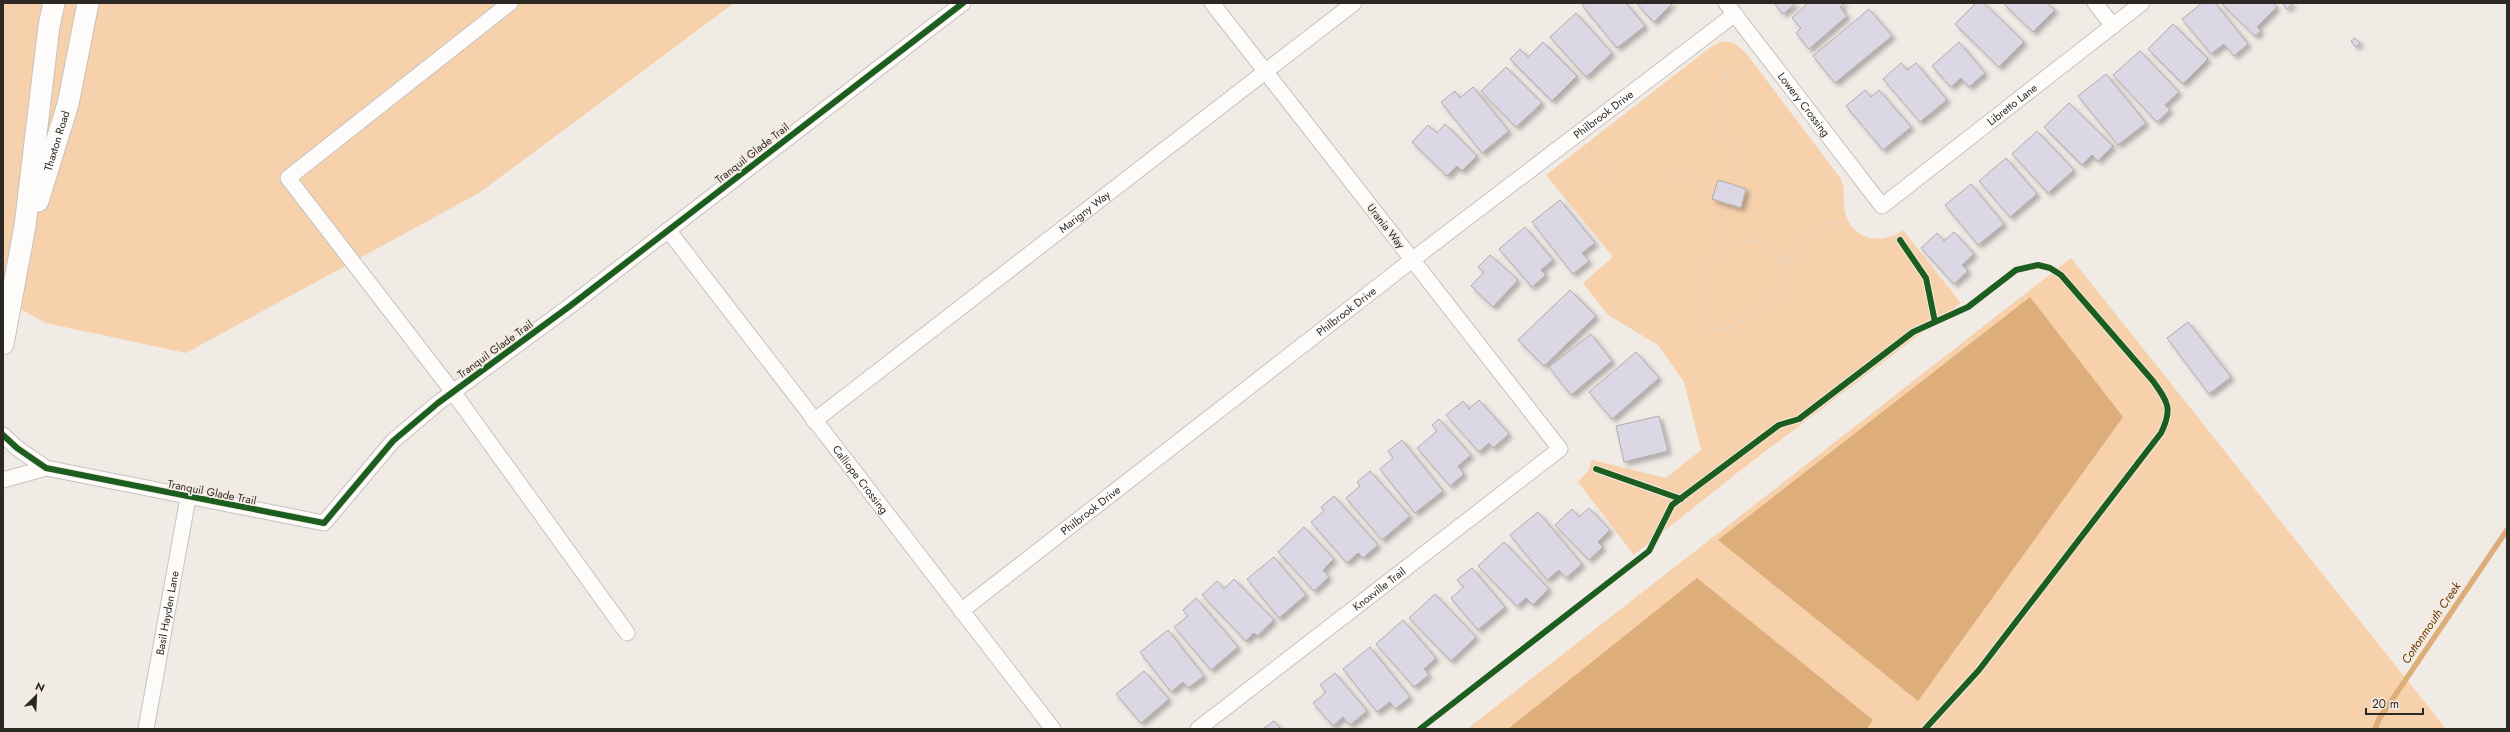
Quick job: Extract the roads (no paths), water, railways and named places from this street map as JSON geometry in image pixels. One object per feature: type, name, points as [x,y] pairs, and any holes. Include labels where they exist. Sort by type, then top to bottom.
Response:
[{"type":"main road","name":"Thaxton Road","points":[[3,344],[9,275],[25,226],[49,26],[54,3]]},
{"type":"main road","name":"Thaxton Road","points":[[9,275],[68,104],[88,3]]},
{"type":"street","points":[[509,3],[288,178],[453,392],[627,633]]},
{"type":"street","name":"Tranquil Glade Trail","points":[[3,435],[17,448],[46,468],[188,498],[324,523],[393,441],[453,392],[668,230],[963,3]]},
{"type":"street","name":"Urania Way","points":[[1212,3],[1560,449]]},
{"type":"street","name":"Marigny Way","points":[[814,421],[1354,3]]},
{"type":"street","points":[[2095,3],[2113,26]]},
{"type":"street","name":"Libretto Lane","points":[[1882,206],[2142,3]]},
{"type":"street","name":"Lowery Crossing","points":[[1730,9],[1882,206]]},
{"type":"street","name":"Philbrook Drive","points":[[961,611],[1412,260],[1730,9]]},
{"type":"street","name":"Calliope Crossing","points":[[668,230],[1052,729]]},
{"type":"street","name":"Knoxville Trail","points":[[1198,729],[1560,449]]},
{"type":"street","name":"Tranquil Glade Trail","points":[[3,480],[46,468]]},
{"type":"street","name":"Basil Hayden Lane","points":[[146,729],[188,498]]},
{"type":"waterway","name":"Cottonmouth Creek","points":[[2375,729],[2379,719],[2507,530]]}]
